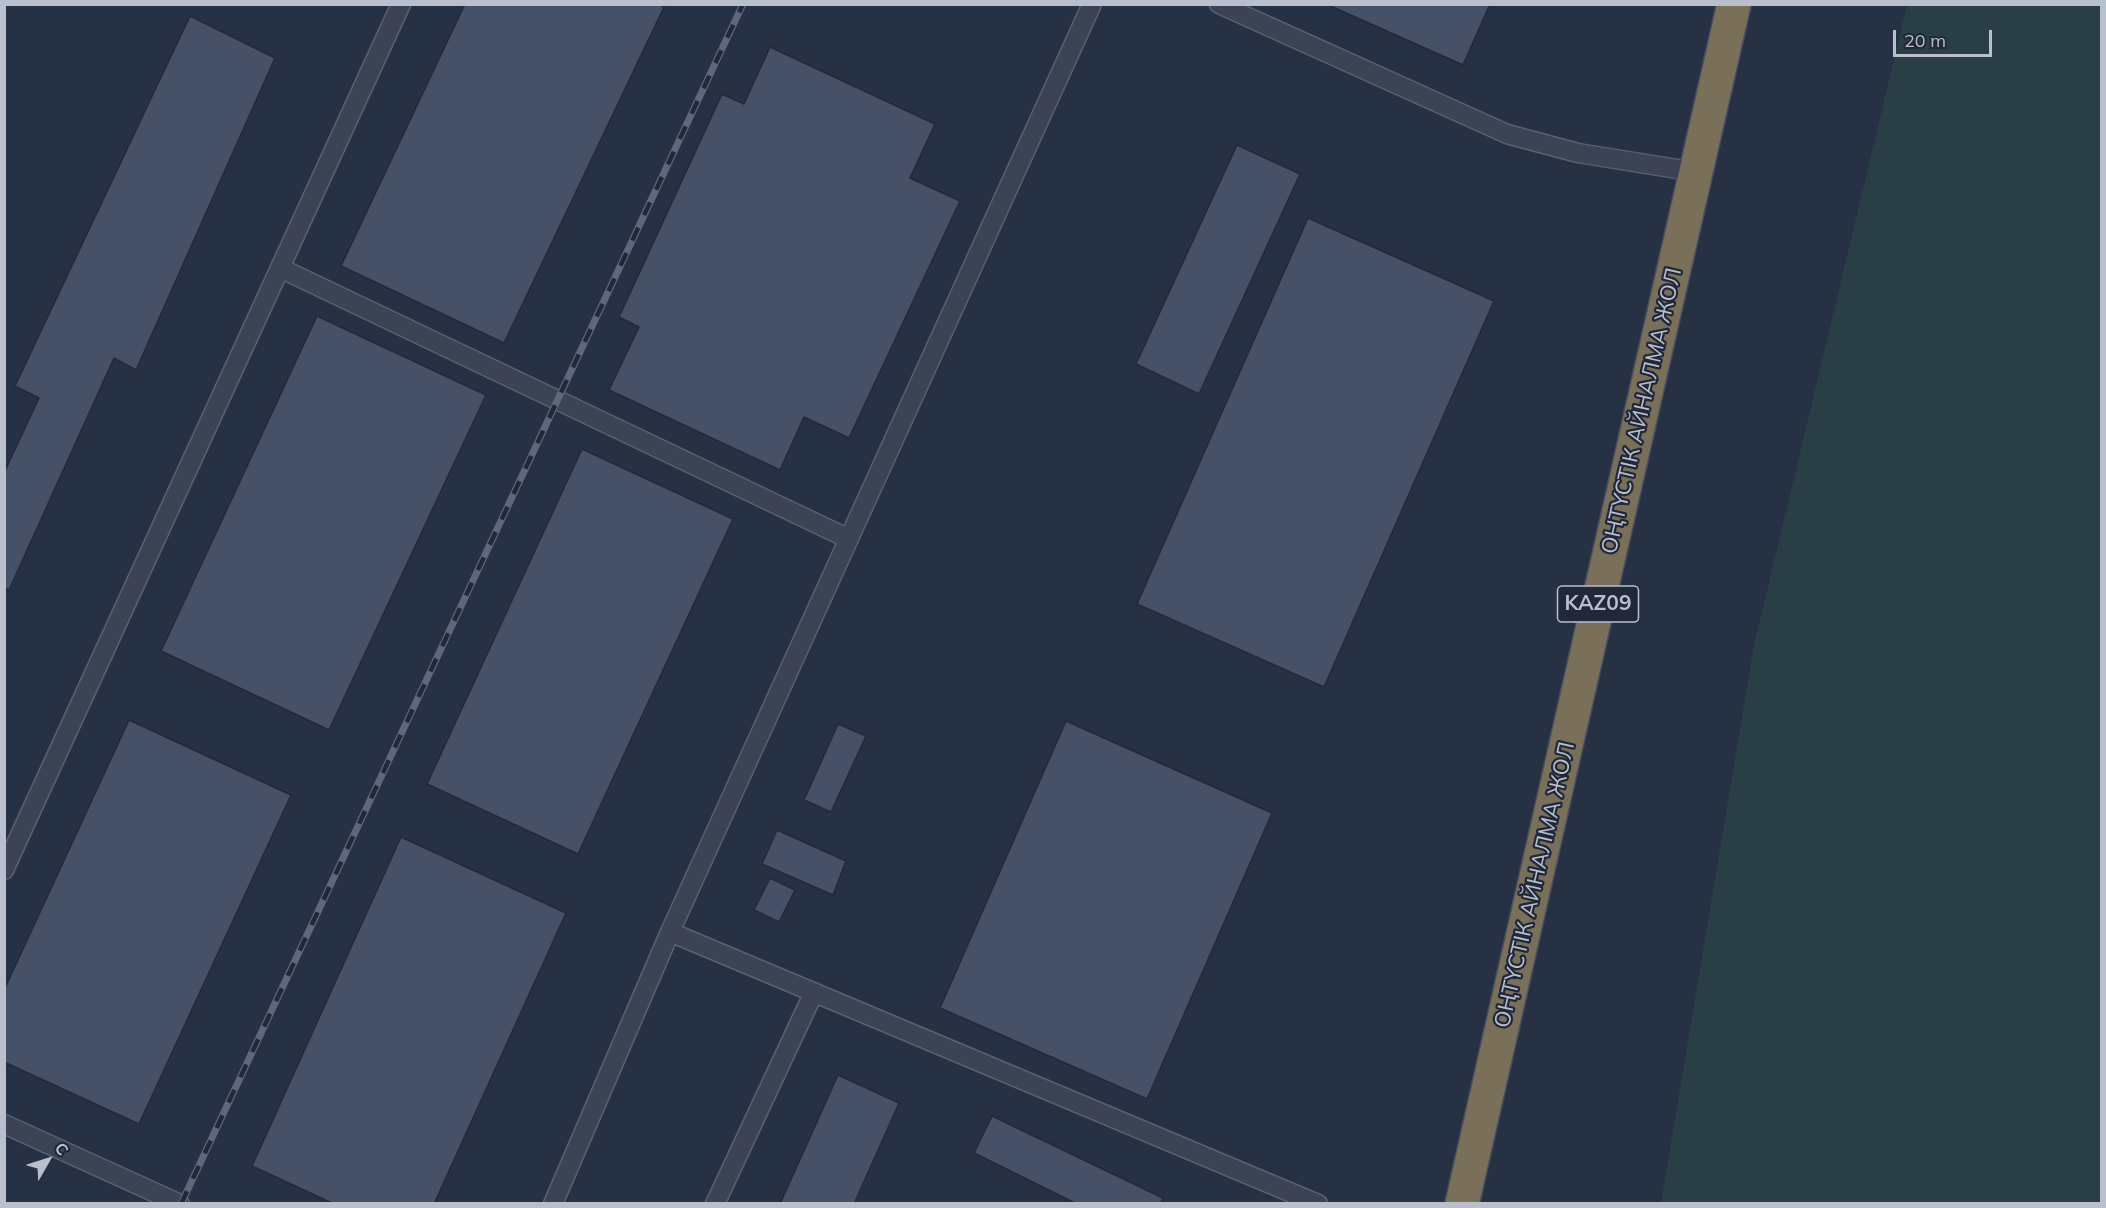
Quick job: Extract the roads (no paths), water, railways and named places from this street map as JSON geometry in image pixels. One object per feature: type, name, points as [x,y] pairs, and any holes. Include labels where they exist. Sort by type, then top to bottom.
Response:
[{"type":"highway","name":"ОҢТҮСТІК АЙНАЛМА ЖОЛ","points":[[1462,1203],[1734,4]]},
{"type":"lane","points":[[4,870],[401,4]]},
{"type":"lane","points":[[553,1203],[670,932],[1092,4]]},
{"type":"lane","points":[[1219,4],[1507,134],[1578,153],[1696,172]]},
{"type":"lane","points":[[280,268],[849,539]]},
{"type":"lane","points":[[670,932],[1318,1203]]},
{"type":"lane","points":[[715,1203],[814,992]]},
{"type":"lane","points":[[4,1124],[180,1203]]},
{"type":"railway","points":[[181,1204],[743,4]]}]
